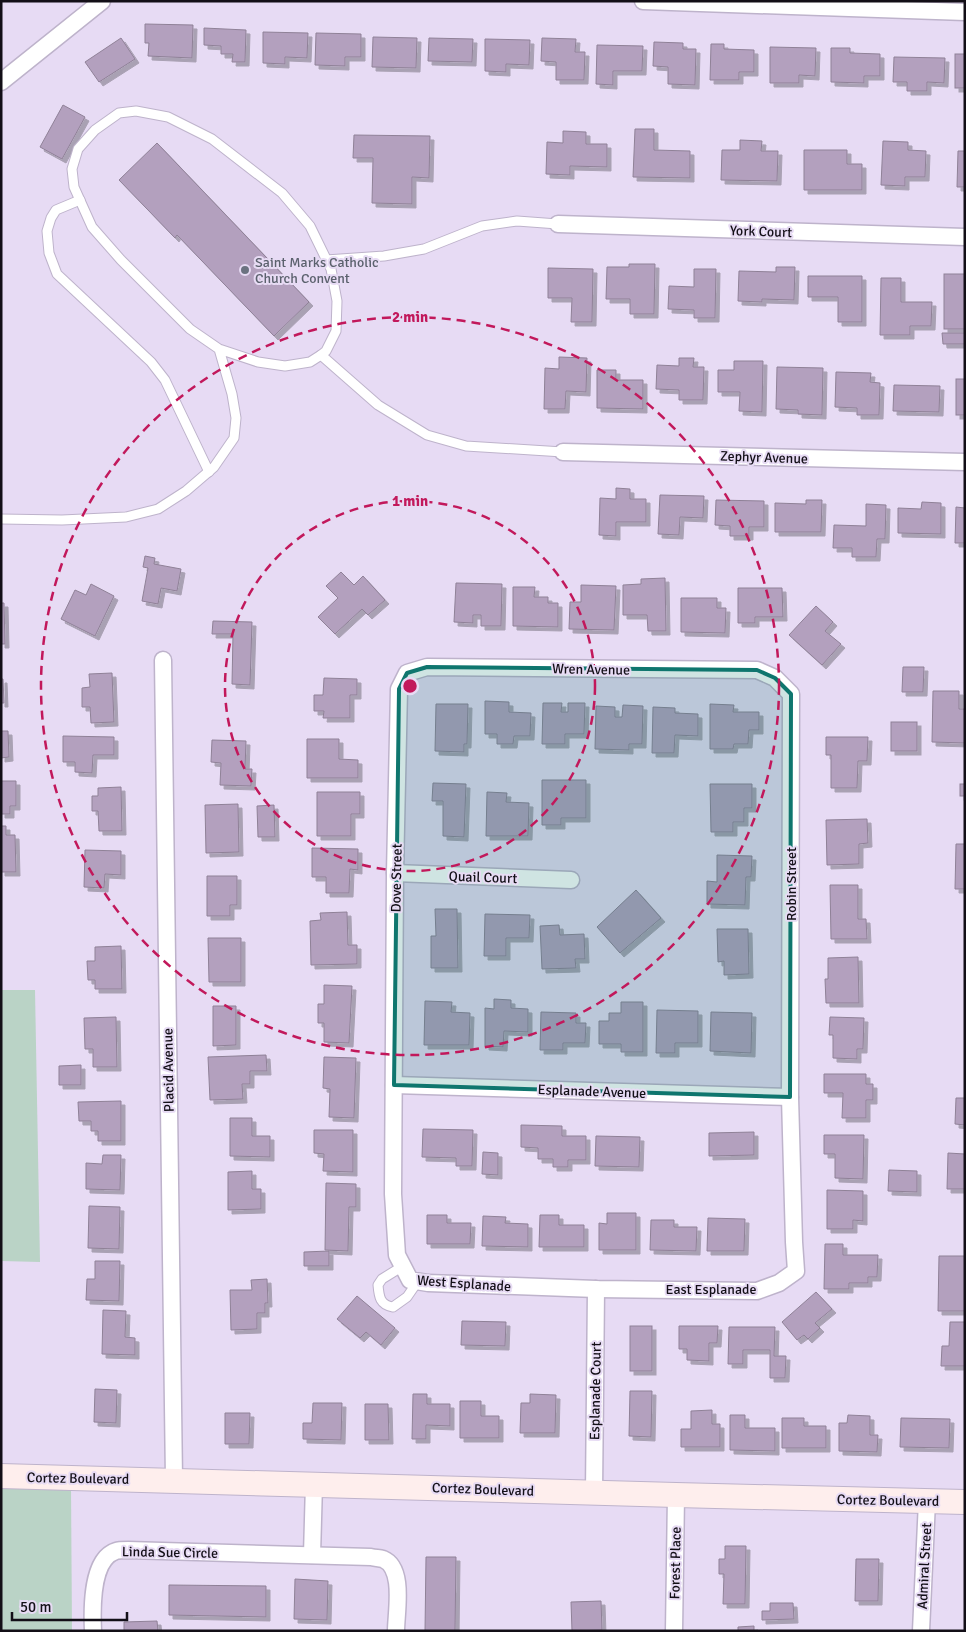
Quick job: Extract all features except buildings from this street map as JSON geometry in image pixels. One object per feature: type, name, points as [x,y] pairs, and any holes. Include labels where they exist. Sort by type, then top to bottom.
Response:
[{"type":"street","points":[[1,82],[102,1]]},
{"type":"street","points":[[643,1],[965,12]]},
{"type":"street","name":"York Court","points":[[558,224],[965,238]]},
{"type":"street","name":"Zephyr Avenue","points":[[564,452],[965,462]]},
{"type":"street","name":"Placid Avenue","points":[[163,660],[174,1480]]},
{"type":"street","name":"Wren Avenue","points":[[407,673],[427,667],[757,670],[775,678]]},
{"type":"street","name":"Dove Street","points":[[394,1085],[399,689],[407,673]]},
{"type":"street","name":"Robin Street","points":[[775,678],[792,694],[790,1097]]},
{"type":"street","name":"Quail Court","points":[[396,874],[571,880]]},
{"type":"street","name":"Esplanade Avenue","points":[[394,1085],[790,1097]]},
{"type":"street","name":"West Esplanade","points":[[394,1085],[393,1194],[397,1255],[410,1280],[428,1284],[596,1289]]},
{"type":"street","name":"East Esplanade","points":[[596,1289],[757,1291],[779,1283],[796,1271],[790,1097]]},
{"type":"street","name":"Esplanade Court","points":[[594,1492],[596,1289]]},
{"type":"street","name":"Cortez Boulevard","points":[[1,1476],[594,1492],[676,1496],[965,1502]]},
{"type":"street","points":[[312,1555],[314,1484]]},
{"type":"street","name":"Forest Place","points":[[674,1631],[676,1496]]},
{"type":"street","name":"Admiral Street","points":[[921,1631],[928,1501]]},
{"type":"street","name":"Linda Sue Circle","points":[[93,1631],[92,1615],[96,1576],[102,1561],[115,1551],[128,1550],[371,1557],[384,1560],[393,1568],[398,1580],[396,1631]]},
{"type":"lane","points":[[136,111],[168,117],[212,139],[282,193],[310,226],[326,260],[331,269],[337,301],[336,331],[326,352],[310,362],[286,366],[258,362],[219,349],[190,330],[121,260],[92,227],[74,187],[72,169],[78,149],[95,130],[119,113],[136,111]]},
{"type":"lane","points":[[80,200],[56,210],[47,231],[49,252],[58,274],[151,362],[165,380],[209,472]]},
{"type":"lane","points":[[326,260],[384,256],[424,249],[482,226],[517,220],[558,224]]},
{"type":"lane","points":[[1,519],[62,520],[126,517],[158,508],[186,491],[214,467],[234,438],[236,418],[232,394],[219,349]]},
{"type":"lane","points":[[321,355],[378,405],[427,435],[466,446],[564,452]]},
{"type":"lane","points":[[403,1266],[382,1279],[378,1285],[378,1295],[382,1302],[386,1306],[393,1307],[407,1297],[418,1281]]},
{"type":"highlighted area","points":[[427,667],[757,670],[775,678],[791,694],[790,1097],[394,1085],[399,689],[407,673]]},
{"type":"green space","points":[[1,990],[35,990],[40,1262],[1,1261]]},
{"type":"green space","points":[[1,1485],[71,1487],[72,1631],[1,1631]]},
{"type":"place","name":"Saint Marks Catholic Church Convent","points":[[245,270]]}]
